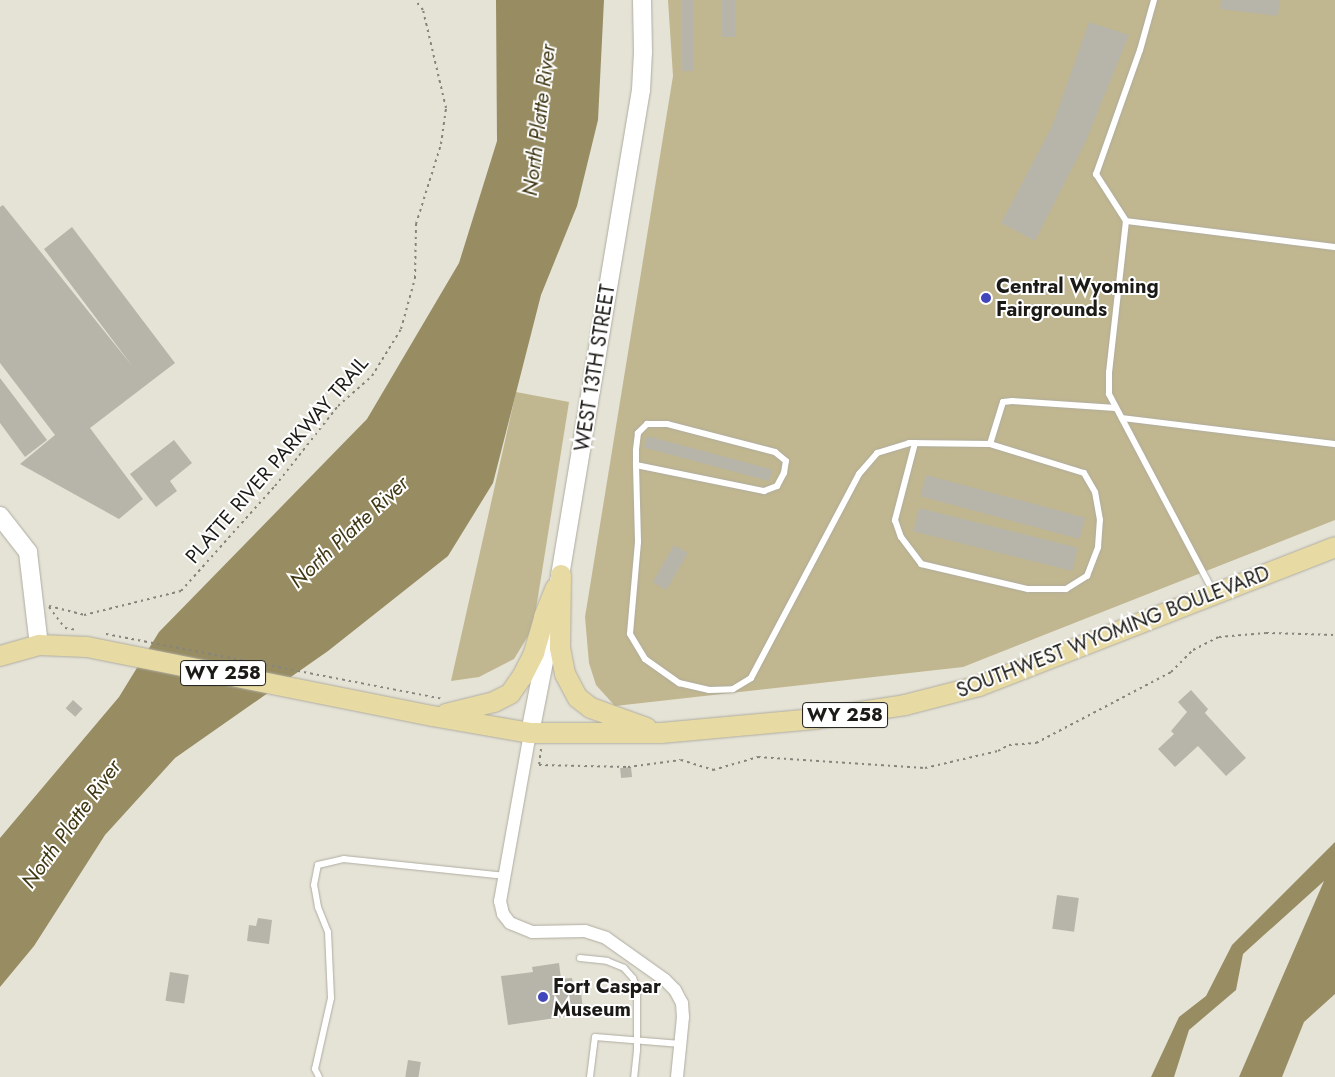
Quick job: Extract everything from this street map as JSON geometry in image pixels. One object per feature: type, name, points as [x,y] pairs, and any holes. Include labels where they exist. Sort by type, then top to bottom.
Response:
[{"type":"main road","name":"WEST 13TH STREET","points":[[530,733],[561,575],[641,90],[643,52],[642,0]]},
{"type":"main road","points":[[0,516],[28,552],[39,645]]},
{"type":"main road","name":"SOUTHWEST WYOMING BOULEVARD","points":[[0,656],[39,645],[121,644],[330,695],[432,716],[530,733],[661,733],[814,720],[905,705],[979,686],[1335,547]]},
{"type":"main road","points":[[432,716],[467,710],[510,694],[522,677],[534,653],[544,617],[561,575]]},
{"type":"main road","points":[[561,575],[560,648],[564,674],[578,698],[591,708],[661,733]]},
{"type":"street","points":[[530,733],[500,901],[503,914],[510,923],[532,932],[585,930],[596,934],[621,947],[665,980],[675,990],[682,1003],[681,1044],[677,1077]]},
{"type":"lane","points":[[1154,0],[1140,50],[1096,174],[1126,222],[1109,372],[1109,394],[1215,594]]},
{"type":"lane","points":[[1126,222],[1335,247]]},
{"type":"lane","points":[[990,444],[1003,402],[1116,408]]},
{"type":"lane","points":[[1122,418],[1335,444]]},
{"type":"lane","points":[[636,465],[764,491],[777,486],[784,473],[786,461],[775,452],[667,424],[647,424],[638,433],[636,465],[638,542],[630,634],[645,659],[679,683],[709,690],[733,689],[751,678],[859,474],[877,453],[915,443],[990,444],[1084,472],[1095,492],[1100,520],[1098,547],[1087,576],[1066,589],[1028,588],[922,564],[901,537],[895,520],[915,443]]},
{"type":"lane","points":[[319,1077],[315,1069],[331,998],[328,932],[318,907],[314,885],[318,865],[344,858],[505,876]]},
{"type":"lane","points":[[580,958],[608,961],[624,968],[633,978],[637,988],[634,1077]]},
{"type":"lane","points":[[590,1077],[595,1037],[681,1044]]},
{"type":"path","name":"PLATTE RIVER PARKWAY TRAIL","points":[[82,630],[65,628],[48,605],[84,615],[181,591],[275,486],[338,406],[372,376],[401,329],[415,278],[416,224],[441,144],[446,108],[423,10],[414,0]]},
{"type":"path","points":[[100,633],[121,644],[345,679]]},
{"type":"path","points":[[539,764],[628,767],[681,760],[713,770],[758,756],[925,768],[998,751],[1009,745],[1036,743],[1171,672],[1193,650],[1219,638],[1266,633],[1335,635]]},
{"type":"shaded area","name":"Central Wyoming Fairgrounds","points":[[668,0],[1335,0],[1335,520],[963,667],[615,706],[596,685],[589,663],[585,617],[673,76]]},
{"type":"shaded area","points":[[516,392],[569,402],[533,628],[514,659],[479,677],[451,681]]},
{"type":"water","name":"North Platte River","points":[[496,0],[604,0],[598,120],[577,206],[541,295],[493,483],[448,556],[328,651],[175,758],[105,835],[34,946],[0,987],[0,838],[119,697],[159,632],[367,419],[459,263],[497,141]]},
{"type":"water","points":[[1335,842],[1335,994],[1304,1022],[1282,1077],[1239,1077],[1324,881],[1243,954],[1236,990],[1189,1030],[1174,1077],[1151,1077],[1179,1017],[1206,996],[1232,945]]},
{"type":"building","points":[[682,0],[694,0],[694,71],[682,71]]},
{"type":"building","points":[[722,0],[735,0],[735,37],[722,37]]},
{"type":"building","points":[[1221,0],[1280,0],[1278,16],[1220,9]]},
{"type":"building","points":[[1089,22],[1129,35],[1086,141],[1035,241],[1001,223],[1052,126]]},
{"type":"building","points":[[3,205],[133,367],[44,249],[72,227],[175,363],[90,428],[143,499],[119,519],[20,464],[55,435],[0,363],[0,207]]},
{"type":"building","points":[[0,378],[47,440],[25,457],[0,423]]},
{"type":"building","points":[[647,436],[773,470],[769,481],[644,448]]},
{"type":"building","points":[[174,440],[192,463],[170,481],[177,491],[156,507],[130,474]]},
{"type":"building","points":[[926,475],[1085,518],[1080,539],[920,496]]},
{"type":"building","points":[[919,508],[1078,548],[1072,571],[913,531]]},
{"type":"building","points":[[674,545],[688,553],[666,590],[652,582]]},
{"type":"building","points":[[1191,690],[1208,709],[1205,713],[1246,758],[1226,776],[1198,746],[1175,767],[1158,749],[1174,734],[1171,731],[1187,712],[1178,702]]},
{"type":"building","points":[[73,700],[83,709],[75,717],[66,708]]},
{"type":"building","points":[[631,767],[632,777],[621,778],[620,768]]},
{"type":"building","points":[[1057,895],[1079,898],[1074,932],[1052,929]]},
{"type":"building","points":[[258,918],[272,920],[269,944],[247,941],[249,925],[256,926]]},
{"type":"building","name":"Fort Caspar Museum","points":[[559,963],[561,979],[572,978],[573,984],[580,983],[583,1010],[575,1011],[576,1015],[508,1025],[501,976],[533,972],[532,967]]},
{"type":"building","points":[[170,972],[189,975],[184,1004],[165,1001]]},
{"type":"building","points":[[408,1060],[421,1062],[418,1077],[405,1077]]},
{"type":"place","name":"Central Wyoming Fairgrounds","points":[[986,298]]},
{"type":"place","name":"Fort Caspar Museum","points":[[543,997]]}]
